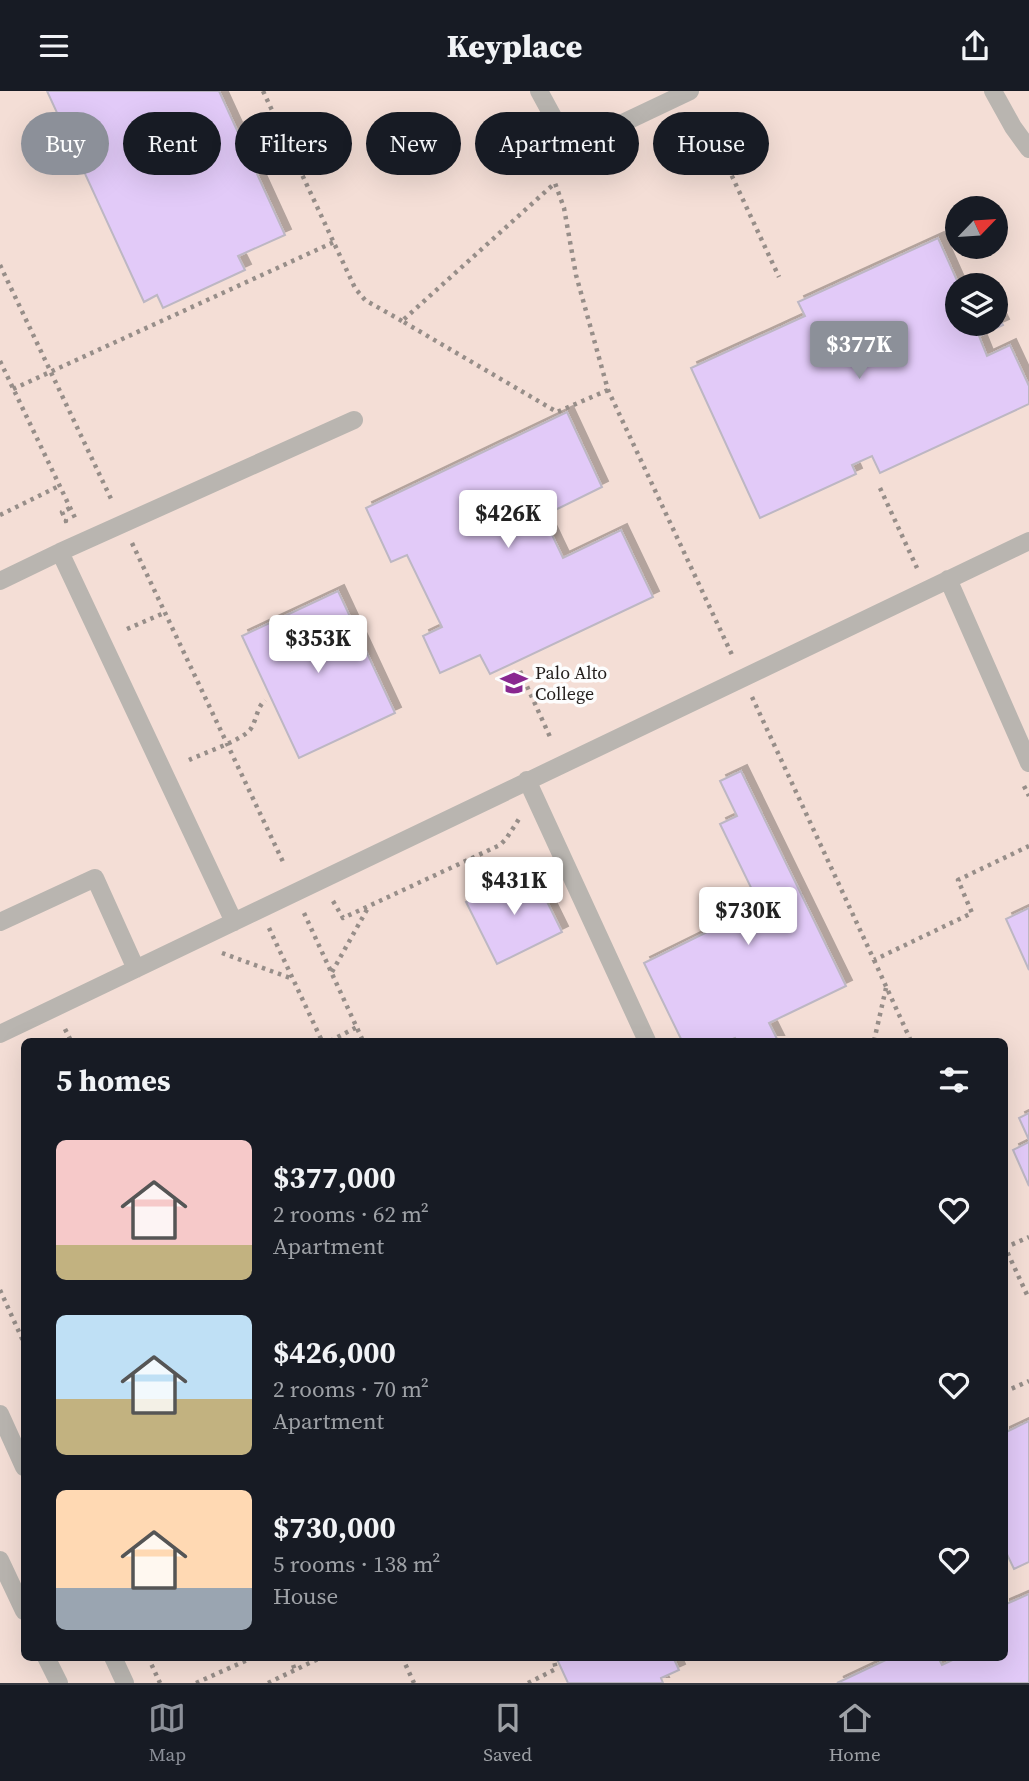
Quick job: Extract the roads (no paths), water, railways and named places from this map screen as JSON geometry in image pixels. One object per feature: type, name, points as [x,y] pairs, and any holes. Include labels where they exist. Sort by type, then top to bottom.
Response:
[{"type":"lane","points":[[538,91],[570,148],[658,98],[690,91]]},
{"type":"lane","points":[[993,91],[1029,149]]},
{"type":"lane","points":[[0,581],[354,420]]},
{"type":"lane","points":[[0,1034],[1029,541]]},
{"type":"lane","points":[[60,552],[234,922]]},
{"type":"lane","points":[[948,579],[1022,726],[1029,763]]},
{"type":"lane","points":[[527,780],[647,1038]]},
{"type":"lane","points":[[0,922],[95,878],[136,969]]},
{"type":"lane","points":[[0,1414],[21,1460]]},
{"type":"lane","points":[[0,1560],[21,1605]]},
{"type":"lane","points":[[48,1661],[59,1683]]},
{"type":"lane","points":[[115,1661],[125,1683]]},
{"type":"place","name":"Palo Alto College","points":[[514,683]]}]
